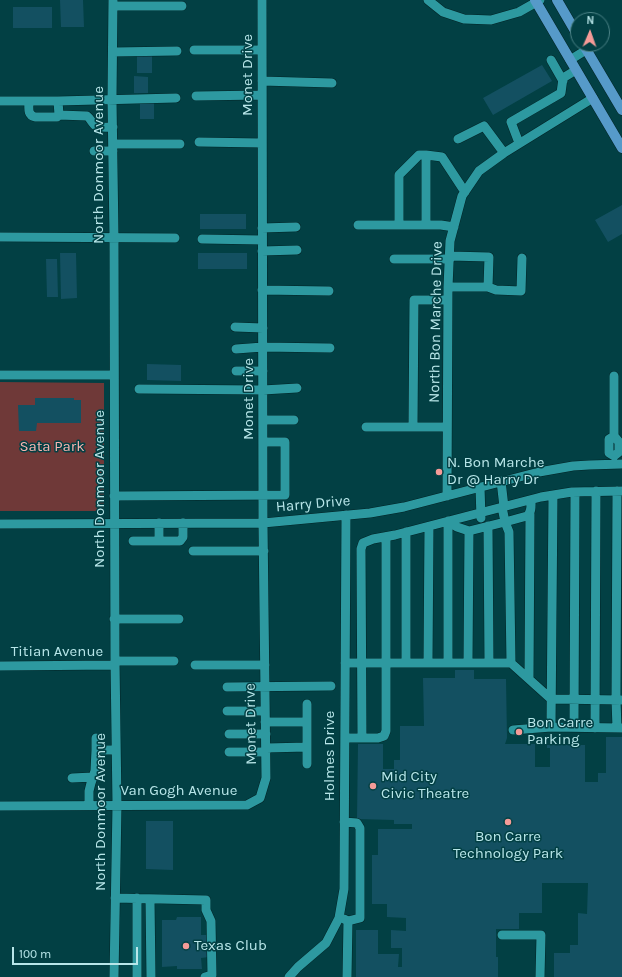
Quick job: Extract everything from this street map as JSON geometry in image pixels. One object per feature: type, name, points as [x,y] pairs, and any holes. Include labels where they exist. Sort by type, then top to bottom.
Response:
[{"type":"main road","points":[[557,0],[570,22]]},
{"type":"main road","points":[[537,1],[622,148]]},
{"type":"main road","points":[[588,52],[622,110]]},
{"type":"street","name":"Monet Drive","points":[[260,798],[266,778],[263,523],[262,0]]},
{"type":"street","points":[[428,0],[443,12],[464,19],[491,20],[520,12],[537,1]]},
{"type":"street","points":[[113,3],[182,6]]},
{"type":"street","name":"North Donmoor Avenue","points":[[113,3],[114,619],[117,805],[114,977]]},
{"type":"street","points":[[194,50],[262,50]]},
{"type":"street","points":[[113,52],[177,51]]},
{"type":"street","points":[[570,60],[579,52]]},
{"type":"street","points":[[551,60],[563,81]]},
{"type":"street","points":[[519,143],[511,122],[561,93],[563,78],[576,70]]},
{"type":"street","points":[[262,81],[332,82]]},
{"type":"street","points":[[196,96],[262,95]]},
{"type":"street","points":[[0,101],[176,98]]},
{"type":"street","name":"North Bon Marche Drive","points":[[447,496],[448,287],[450,241],[462,196],[479,171],[519,143],[593,98]]},
{"type":"street","points":[[29,101],[29,113],[31,116],[87,116],[96,127],[113,127]]},
{"type":"street","points":[[58,101],[59,115]]},
{"type":"street","points":[[458,139],[484,126],[504,153]]},
{"type":"street","points":[[199,142],[262,143]]},
{"type":"street","points":[[94,151],[113,147],[180,144]]},
{"type":"street","points":[[399,225],[399,175],[419,155],[442,157],[465,192]]},
{"type":"street","points":[[426,155],[426,224]]},
{"type":"street","points":[[358,225],[441,224],[454,227]]},
{"type":"street","points":[[262,228],[296,227]]},
{"type":"street","points":[[0,237],[175,238]]},
{"type":"street","points":[[202,239],[262,240]]},
{"type":"street","points":[[262,251],[297,250]]},
{"type":"street","points":[[394,259],[489,257],[488,287]]},
{"type":"street","points":[[448,287],[488,287],[496,290],[521,291],[522,258]]},
{"type":"street","points":[[262,290],[329,291]]},
{"type":"street","points":[[413,427],[414,300],[448,300]]},
{"type":"street","points":[[236,327],[263,328]]},
{"type":"street","points":[[236,349],[263,347],[330,348]]},
{"type":"street","points":[[236,371],[263,371]]},
{"type":"street","points":[[0,375],[114,375]]},
{"type":"street","points":[[614,376],[614,436],[609,439],[609,453],[617,461]]},
{"type":"street","points":[[139,389],[263,390],[297,388]]},
{"type":"street","points":[[263,420],[294,420]]},
{"type":"street","points":[[366,427],[447,427]]},
{"type":"street","points":[[114,496],[285,495],[285,442],[263,442]]},
{"type":"street","name":"Harry Drive","points":[[0,524],[263,523],[370,513],[404,507],[539,472],[617,461]]},
{"type":"street","points":[[501,481],[505,522],[509,532],[510,663]]},
{"type":"street","points":[[480,487],[480,513],[485,526],[489,663]]},
{"type":"street","points":[[595,728],[596,491]]},
{"type":"street","points":[[362,738],[361,549],[363,543],[373,539],[429,527],[553,495],[575,492],[620,491],[620,728],[551,727],[513,730]]},
{"type":"street","points":[[574,727],[575,492]]},
{"type":"street","points":[[551,727],[553,495]]},
{"type":"street","points":[[529,679],[530,514],[532,500]]},
{"type":"street","points":[[448,522],[469,531],[530,514]]},
{"type":"street","name":"Holmes Drive","points":[[289,977],[326,942],[343,919],[346,515]]},
{"type":"street","points":[[448,522],[448,663]]},
{"type":"street","points":[[159,523],[159,541]]},
{"type":"street","points":[[133,541],[180,541],[183,538],[183,523]]},
{"type":"street","points":[[428,663],[429,527]]},
{"type":"street","points":[[468,663],[469,531]]},
{"type":"street","points":[[406,532],[406,663]]},
{"type":"street","points":[[345,738],[378,738],[384,736],[386,731],[386,537]]},
{"type":"street","points":[[193,551],[264,551]]},
{"type":"street","points":[[114,619],[179,619]]},
{"type":"street","name":"Titian Avenue","points":[[0,666],[174,661]]},
{"type":"street","points":[[345,664],[510,663],[552,699],[619,700]]},
{"type":"street","points":[[195,664],[265,665]]},
{"type":"street","points":[[227,687],[331,686]]},
{"type":"street","points":[[306,764],[307,704]]},
{"type":"street","points":[[227,711],[265,711]]},
{"type":"street","points":[[265,722],[307,722]]},
{"type":"street","points":[[229,734],[266,734]]},
{"type":"street","points":[[88,805],[89,791],[95,771],[96,738]]},
{"type":"street","points":[[229,752],[307,747]]},
{"type":"street","points":[[96,750],[116,750]]},
{"type":"street","points":[[72,778],[93,777]]},
{"type":"street","name":"Van Gogh Avenue","points":[[0,806],[247,805],[260,798]]},
{"type":"street","points":[[344,822],[357,823],[360,828],[360,918],[343,919],[347,977]]},
{"type":"street","points":[[115,898],[206,900],[206,910],[211,920],[212,975],[205,977]]},
{"type":"street","points":[[137,898],[137,977]]},
{"type":"street","points":[[150,898],[151,977]]},
{"type":"street","points":[[502,935],[541,936],[540,977]]},
{"type":"green space","name":"Sata Park","points":[[0,382],[104,383],[104,511],[0,511]]},
{"type":"building","points":[[60,0],[83,0],[84,27],[61,27]]},
{"type":"building","points":[[13,7],[52,7],[52,28],[13,28]]},
{"type":"building","points":[[137,56],[152,56],[152,73],[137,73]]},
{"type":"building","points":[[542,65],[552,81],[493,115],[483,98]]},
{"type":"building","points":[[134,76],[148,77],[148,93],[134,93]]},
{"type":"building","points":[[140,102],[154,102],[154,119],[140,119]]},
{"type":"building","points":[[622,205],[622,234],[608,242],[595,220]]},
{"type":"building","points":[[200,214],[246,214],[246,229],[200,229]]},
{"type":"building","points":[[60,253],[76,253],[77,298],[61,299]]},
{"type":"building","points":[[198,253],[247,253],[247,269],[198,269]]},
{"type":"building","points":[[46,259],[57,259],[58,297],[47,297]]},
{"type":"building","points":[[147,364],[181,365],[181,381],[147,380]]},
{"type":"building","points":[[35,398],[74,398],[74,400],[81,400],[81,423],[37,423],[36,431],[19,431],[18,405],[35,405]]},
{"type":"building","name":"Bon Carre Technology Park","points":[[455,670],[474,670],[474,679],[506,679],[507,738],[505,744],[535,744],[535,767],[550,767],[550,748],[547,748],[547,745],[585,745],[585,782],[598,782],[598,773],[606,773],[606,737],[622,737],[622,977],[554,977],[554,953],[570,953],[570,945],[578,945],[578,913],[587,914],[588,883],[542,883],[542,913],[519,913],[519,929],[496,929],[498,977],[356,977],[356,930],[378,930],[378,954],[399,954],[398,967],[402,967],[402,948],[391,948],[391,930],[406,931],[406,918],[387,917],[387,904],[372,904],[372,855],[378,855],[378,829],[412,829],[412,824],[394,824],[394,820],[357,819],[358,744],[383,744],[383,769],[394,769],[394,760],[400,760],[400,726],[424,726],[423,678],[455,678]]},
{"type":"building","points":[[146,821],[173,821],[173,870],[146,869]]},
{"type":"building","name":"Texas Club","points":[[177,917],[201,917],[201,935],[209,935],[209,957],[201,958],[202,969],[177,969],[177,966],[162,967],[162,920],[176,920]]},
{"type":"place","name":"N. Bon Marche Dr @ Harry Dr","points":[[439,472]]},
{"type":"place","name":"Bon Carre Parking","points":[[519,732]]},
{"type":"place","name":"Mid City Civic Theatre","points":[[373,786]]},
{"type":"place","name":"Bon Carre Technology Park","points":[[508,822]]},
{"type":"place","name":"Texas Club","points":[[186,946]]}]
